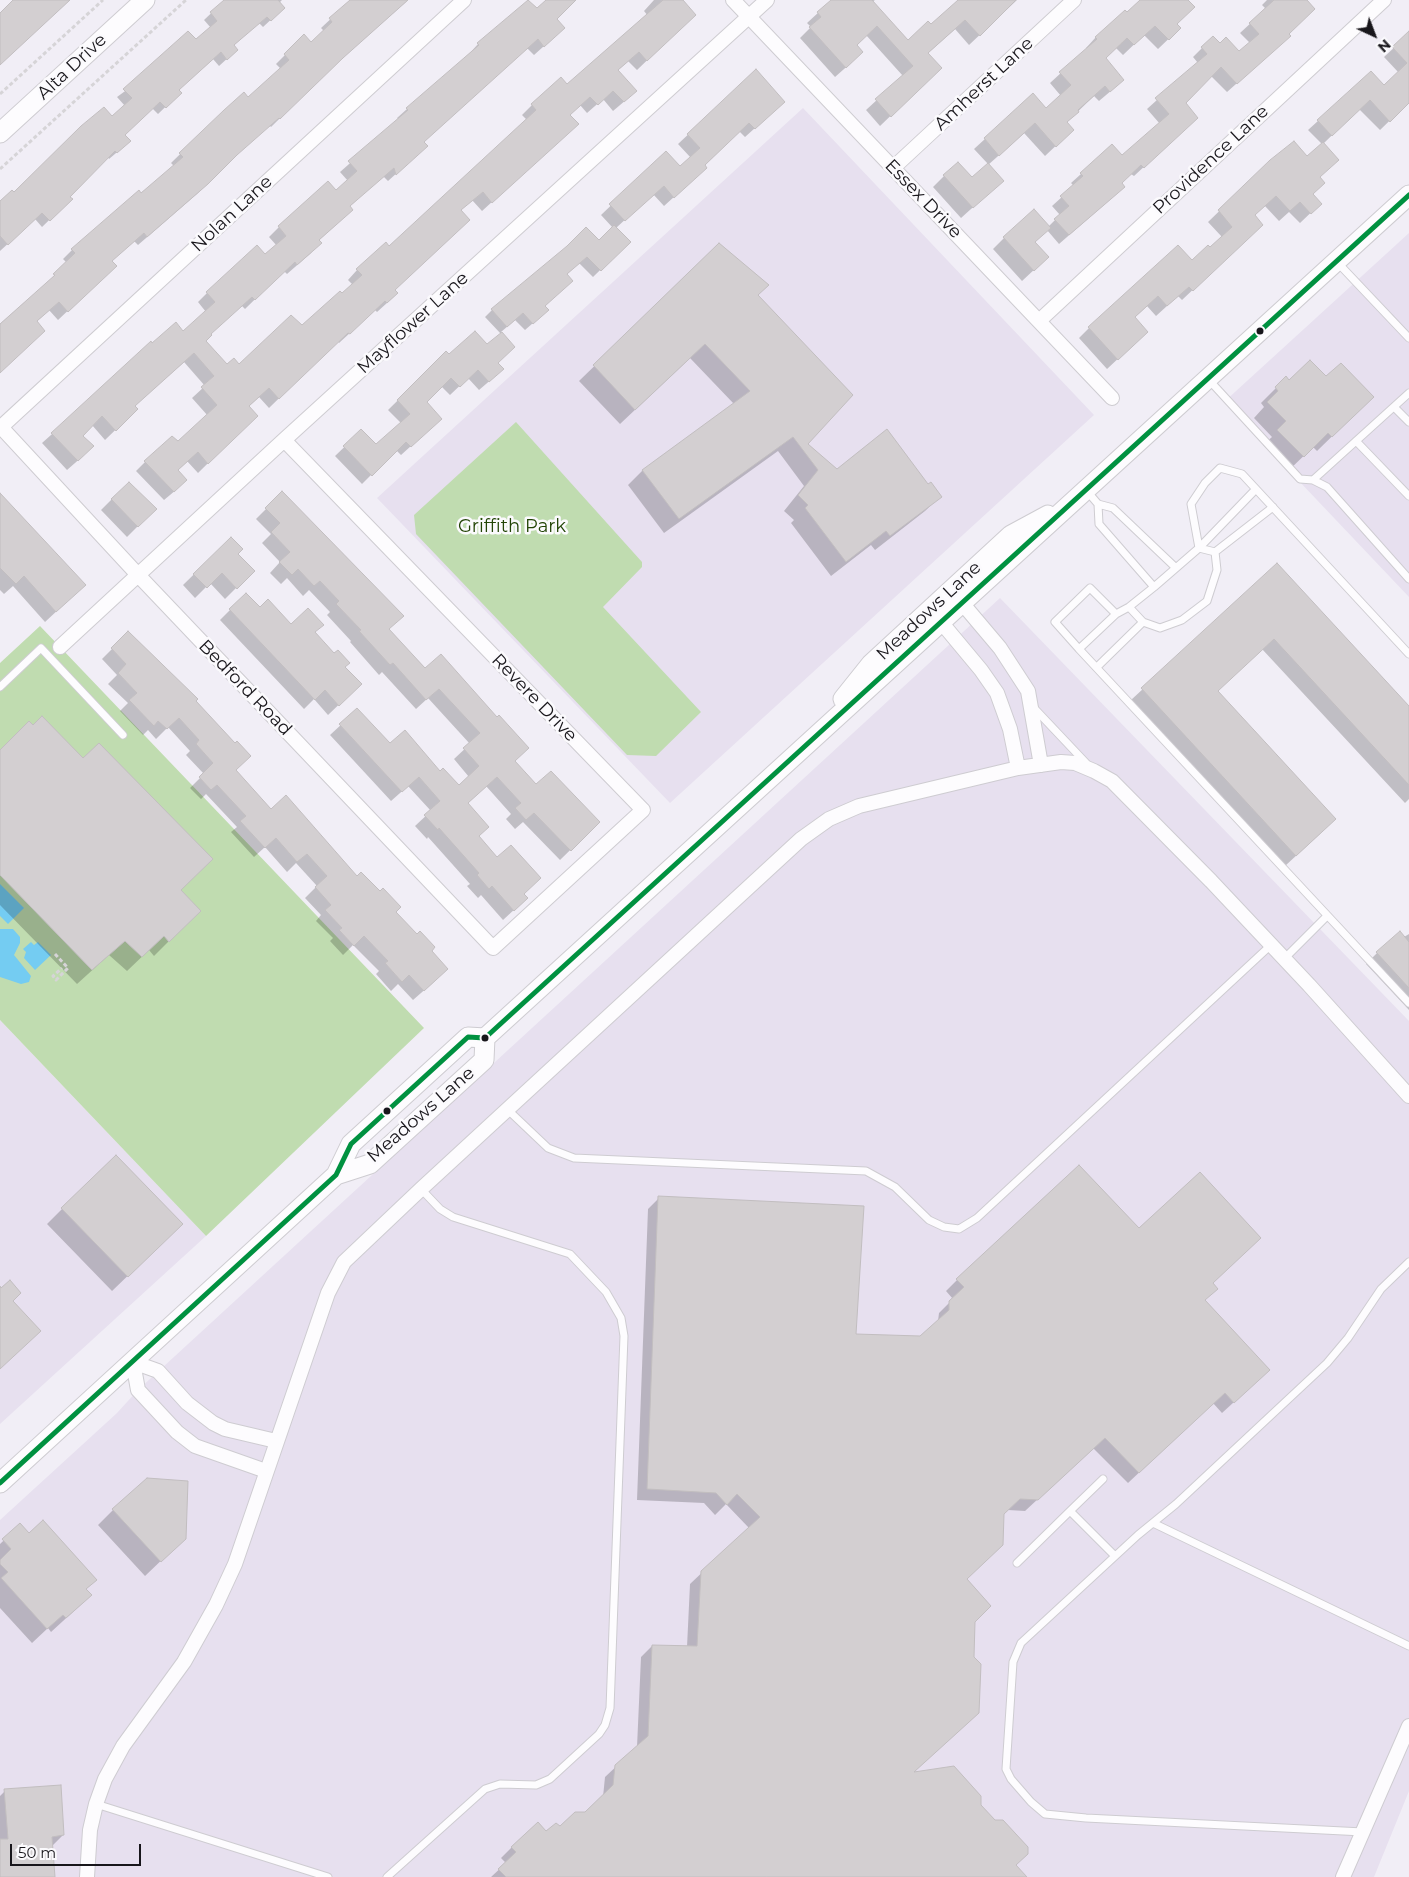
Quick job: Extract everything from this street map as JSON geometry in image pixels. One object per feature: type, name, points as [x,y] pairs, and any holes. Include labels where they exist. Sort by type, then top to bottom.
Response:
[{"type":"street","name":"Alta Drive","points":[[0,133],[145,0]]},
{"type":"street","name":"Nolan Lane","points":[[0,427],[464,0]]},
{"type":"street","name":"Essex Drive","points":[[733,0],[1112,398]]},
{"type":"street","name":"Mayflower Lane","points":[[60,647],[767,0]]},
{"type":"street","name":"Amherst Lane","points":[[893,168],[1074,0]]},
{"type":"street","name":"Providence Lane","points":[[1039,321],[1384,0]]},
{"type":"street","name":"Meadows Lane","points":[[336,1175],[370,1164],[484,1060],[485,1038],[1409,195]]},
{"type":"street","name":"Bedford Road","points":[[0,427],[493,948]]},
{"type":"street","name":"Revere Drive","points":[[284,440],[642,810],[493,948]]},
{"type":"street","name":"Meadows Lane","points":[[806,746],[871,664],[1011,535],[1080,496]]},
{"type":"street","points":[[962,603],[1016,669],[1028,691],[1041,765]]},
{"type":"street","points":[[941,622],[981,670],[997,693],[1010,729],[1018,768]]},
{"type":"street","points":[[86,1877],[88,1844],[96,1804],[116,1757],[184,1662],[216,1605],[232,1571],[336,1273],[352,1252],[818,825],[859,806],[1018,768],[1061,762],[1075,763],[1094,771],[1112,781],[1271,945],[1409,1096]]},
{"type":"street","name":"Meadows Lane","points":[[0,1483],[336,1175],[351,1144],[468,1036],[485,1038]]},
{"type":"street","points":[[266,1471],[195,1446],[177,1432],[138,1390],[133,1362],[158,1371],[186,1403],[213,1423],[225,1429],[276,1441]]},
{"type":"street","points":[[1343,1877],[1409,1726]]},
{"type":"lane","points":[[1336,261],[1409,338]]},
{"type":"lane","points":[[1208,379],[1300,479],[1313,480],[1327,487],[1409,579]]},
{"type":"lane","points":[[1313,480],[1409,393]]},
{"type":"lane","points":[[1394,407],[1409,422]]},
{"type":"lane","points":[[1356,441],[1409,496]]},
{"type":"lane","points":[[1199,548],[1191,504],[1205,482],[1220,468],[1242,474],[1409,654]]},
{"type":"lane","points":[[1080,649],[1116,614],[1129,607],[1199,548],[1256,489]]},
{"type":"lane","points":[[1080,496],[1113,508],[1175,567]]},
{"type":"lane","points":[[1098,504],[1099,524],[1154,587]]},
{"type":"lane","points":[[1215,552],[1273,508]]},
{"type":"lane","points":[[1199,548],[1215,552]]},
{"type":"lane","points":[[1129,607],[1144,622],[1160,628],[1182,620],[1207,602],[1217,570],[1215,552]]},
{"type":"lane","points":[[1116,614],[1090,588],[1055,622],[1409,1003]]},
{"type":"lane","points":[[1097,667],[1144,622]]},
{"type":"lane","points":[[50,657],[60,647]]},
{"type":"lane","points":[[0,687],[41,648],[123,735]]},
{"type":"lane","points":[[1031,704],[1059,737],[1094,771]]},
{"type":"lane","points":[[1284,959],[1327,916]]},
{"type":"lane","points":[[508,1110],[533,1137],[548,1148],[574,1158],[866,1170],[894,1187],[929,1220],[944,1227],[959,1229],[978,1217],[1271,945]]},
{"type":"lane","points":[[387,1877],[485,1789],[500,1784],[536,1785],[550,1779],[599,1734],[605,1725],[610,1708],[624,1336],[621,1318],[606,1292],[570,1254],[453,1217],[440,1209],[421,1188]]},
{"type":"lane","points":[[1362,1832],[1045,1814],[1031,1802],[1011,1779],[1006,1769],[1013,1662],[1016,1651],[1021,1643],[1153,1522],[1181,1500],[1326,1363],[1348,1338],[1381,1289],[1409,1262]]},
{"type":"lane","points":[[1017,1563],[1103,1479]]},
{"type":"lane","points":[[1070,1510],[1115,1556]]},
{"type":"lane","points":[[1153,1522],[1409,1646]]},
{"type":"lane","points":[[96,1804],[328,1877]]},
{"type":"path","points":[[0,94],[103,0]]},
{"type":"path","points":[[0,169],[186,0]]},
{"type":"path","points":[[55,954],[68,968],[56,980],[53,976],[62,968]]},
{"type":"shaded area","points":[[803,108],[1094,415],[670,803],[377,498]]},
{"type":"shaded area","points":[[1409,233],[1409,597],[1224,402]]},
{"type":"shaded area","points":[[1000,598],[1409,1021],[1409,1791],[1374,1877],[0,1877],[0,1520],[117,1413],[138,1390]]},
{"type":"shaded area","points":[[0,1020],[206,1236],[0,1424]]},
{"type":"green space","name":"Griffith Park","points":[[516,422],[642,562],[642,567],[603,607],[701,712],[656,756],[627,755],[416,534],[414,515]]},
{"type":"green space","points":[[40,626],[424,1028],[206,1236],[0,1020],[0,663]]},
{"type":"water","points":[[0,884],[24,908],[8,924],[0,916]]},
{"type":"water","points":[[0,929],[13,929],[20,937],[20,943],[14,955],[31,976],[29,982],[21,984],[0,977]]},
{"type":"water","points":[[31,942],[34,945],[38,942],[51,955],[35,970],[24,958],[26,952],[23,949]]},
{"type":"building","points":[[13,0],[70,0],[0,65],[0,13]]},
{"type":"building","points":[[224,0],[278,0],[285,8],[271,21],[267,17],[234,45],[238,50],[227,60],[221,52],[179,90],[182,93],[166,108],[160,102],[125,135],[131,141],[117,153],[115,151],[70,197],[73,199],[50,221],[42,213],[8,245],[0,236],[0,201],[12,190],[14,192],[81,126],[104,107],[112,116],[132,98],[123,89],[188,31],[196,39],[217,21],[210,12]]},
{"type":"building","points":[[350,0],[408,0],[343,58],[280,119],[237,155],[208,184],[147,237],[144,233],[112,261],[117,266],[68,312],[59,302],[37,321],[45,331],[0,373],[0,324],[55,275],[53,274],[75,253],[71,249],[139,190],[141,193],[183,157],[179,153],[224,110],[244,92],[248,97],[289,60],[284,54],[304,34],[311,42],[332,22],[329,18]]},
{"type":"building","points":[[528,0],[537,8],[546,0],[576,0],[557,19],[565,28],[544,47],[538,39],[424,142],[428,146],[396,175],[394,168],[350,206],[353,210],[319,240],[322,243],[297,265],[295,262],[255,300],[252,297],[211,334],[206,341],[227,364],[234,358],[239,364],[291,315],[302,325],[340,291],[342,293],[362,275],[356,269],[386,242],[389,246],[536,110],[531,104],[561,77],[567,84],[663,0],[683,0],[696,15],[647,61],[639,52],[618,70],[637,91],[624,102],[613,91],[598,105],[590,97],[570,115],[579,124],[492,203],[483,192],[461,210],[470,220],[395,290],[398,293],[387,303],[385,301],[350,334],[348,333],[279,399],[269,388],[249,406],[258,416],[208,464],[198,452],[178,470],[187,480],[174,492],[144,461],[172,436],[178,441],[217,405],[201,387],[214,376],[194,353],[135,406],[138,409],[116,431],[102,416],[83,436],[94,446],[78,461],[51,433],[151,341],[152,343],[176,322],[183,331],[215,302],[206,292],[257,245],[265,254],[286,236],[278,226],[328,181],[336,190],[357,171],[348,161],[408,110],[406,108],[479,45],[477,43]]},
{"type":"building","points":[[831,0],[872,0],[908,40],[928,21],[931,24],[958,0],[1016,0],[980,36],[965,20],[928,53],[942,68],[891,117],[875,99],[913,66],[877,26],[857,45],[863,52],[846,68],[809,27],[821,17],[817,12]]},
{"type":"building","points":[[1140,0],[1188,0],[1195,7],[1177,24],[1181,28],[1169,40],[1155,26],[1134,45],[1127,38],[1106,58],[1124,80],[1110,92],[1105,86],[1078,110],[1079,112],[1067,122],[1074,130],[1056,147],[1035,123],[999,156],[984,138],[1033,93],[1046,108],[1071,85],[1059,72],[1097,39],[1095,37],[1125,10],[1127,12]]},
{"type":"building","points":[[1274,0],[1307,0],[1315,9],[1289,34],[1291,36],[1237,84],[1221,67],[1186,103],[1198,118],[1144,168],[1141,165],[1122,183],[1125,187],[1069,235],[1054,219],[1069,206],[1060,196],[1083,176],[1080,173],[1112,144],[1122,155],[1169,114],[1155,98],[1207,54],[1201,47],[1213,36],[1220,43],[1226,37],[1239,51],[1259,34],[1249,23]]},
{"type":"building","points":[[1409,31],[1409,103],[1390,122],[1370,100],[1332,136],[1317,120],[1371,71],[1384,85],[1407,63],[1392,47]]},
{"type":"building","points":[[756,69],[785,102],[755,129],[749,123],[705,165],[707,168],[674,198],[664,186],[625,221],[609,204],[666,151],[680,166],[700,148],[687,134]]},
{"type":"building","points":[[1294,141],[1307,156],[1323,142],[1339,160],[1320,177],[1325,183],[1313,194],[1322,204],[1311,214],[1300,202],[1290,211],[1276,196],[1255,215],[1263,225],[1193,291],[1189,287],[1167,306],[1158,296],[1135,317],[1148,332],[1118,360],[1088,327],[1178,245],[1192,260],[1208,245],[1210,247],[1232,227],[1218,210],[1270,160]]},
{"type":"building","points":[[958,162],[972,177],[988,163],[1004,181],[973,208],[943,175]]},
{"type":"building","points":[[1034,209],[1051,228],[1035,242],[1049,257],[1034,271],[1003,237]]},
{"type":"building","points":[[614,225],[631,242],[601,271],[587,257],[567,274],[573,281],[545,306],[549,310],[533,324],[523,313],[507,327],[491,309],[567,246],[586,227],[599,240]]},
{"type":"building","points":[[719,243],[769,285],[758,295],[853,395],[808,444],[837,469],[887,429],[928,484],[931,482],[942,497],[890,536],[886,531],[846,562],[805,508],[808,505],[798,495],[818,470],[793,437],[679,519],[642,470],[750,391],[705,344],[635,410],[593,365]]},
{"type":"building","points":[[475,331],[487,344],[502,332],[515,347],[498,363],[504,369],[489,382],[478,370],[460,387],[451,378],[427,402],[442,419],[411,447],[406,442],[372,476],[343,446],[361,429],[376,444],[410,414],[397,400],[446,351],[449,354]]},
{"type":"building","points":[[1310,360],[1326,376],[1341,363],[1374,397],[1332,437],[1328,433],[1304,457],[1277,430],[1286,421],[1267,402],[1278,391],[1275,387],[1286,376],[1289,380]]},
{"type":"building","points":[[129,482],[157,509],[138,527],[111,499]]},
{"type":"building","points":[[282,491],[404,616],[389,629],[425,668],[441,654],[497,717],[499,715],[529,748],[515,761],[536,784],[551,771],[600,822],[571,851],[534,813],[526,820],[515,808],[521,803],[497,777],[468,803],[489,827],[479,836],[497,857],[511,845],[541,878],[524,894],[528,898],[514,911],[492,886],[489,889],[477,875],[479,873],[439,828],[438,830],[424,815],[440,801],[419,777],[402,792],[339,724],[357,708],[390,743],[405,730],[440,771],[443,768],[459,785],[479,766],[463,748],[480,733],[439,689],[426,700],[393,663],[390,665],[359,631],[361,630],[336,604],[339,601],[320,581],[314,586],[298,569],[292,575],[279,562],[290,552],[271,532],[280,523],[265,508]]},
{"type":"building","points":[[0,493],[86,585],[56,612],[24,576],[16,584],[0,568]]},
{"type":"building","points":[[231,537],[243,549],[238,554],[255,571],[237,589],[222,573],[207,588],[193,574]]},
{"type":"building","points":[[1277,563],[1409,706],[1409,785],[1274,639],[1218,691],[1336,819],[1296,856],[1141,688]]},
{"type":"building","points":[[246,593],[260,607],[268,599],[291,624],[308,608],[324,625],[315,632],[334,653],[338,650],[350,663],[345,667],[362,684],[339,706],[325,690],[315,700],[229,609]]},
{"type":"building","points":[[128,631],[198,699],[196,701],[235,743],[237,741],[251,756],[236,770],[271,809],[286,795],[357,876],[361,872],[380,891],[383,888],[401,907],[396,912],[417,934],[420,931],[435,947],[432,951],[448,969],[424,991],[409,975],[402,982],[385,963],[388,961],[364,936],[354,946],[339,930],[342,928],[325,910],[331,905],[315,887],[327,876],[307,854],[297,862],[276,838],[265,848],[240,821],[246,816],[217,785],[211,790],[199,777],[213,763],[196,744],[199,740],[179,718],[167,729],[158,721],[154,726],[129,700],[137,693],[118,673],[126,664],[111,648]]},
{"type":"building","points":[[42,716],[83,758],[99,743],[213,859],[181,890],[201,911],[169,942],[164,936],[142,957],[125,941],[92,970],[0,875],[0,750],[29,721],[33,725]]},
{"type":"building","points":[[1400,931],[1409,942],[1409,988],[1376,952]]},
{"type":"building","points":[[116,1155],[183,1224],[128,1277],[61,1208]]},
{"type":"building","points":[[1079,1165],[1139,1228],[1200,1172],[1261,1238],[1213,1283],[1218,1289],[1205,1300],[1270,1370],[1234,1403],[1225,1393],[1139,1473],[1105,1438],[1038,1500],[1020,1499],[1004,1514],[1003,1545],[967,1579],[991,1606],[975,1622],[974,1657],[981,1664],[979,1713],[914,1772],[954,1766],[981,1796],[981,1805],[995,1820],[1003,1820],[1028,1847],[1028,1854],[1016,1865],[1027,1877],[506,1877],[498,1869],[516,1852],[511,1847],[538,1822],[546,1831],[556,1823],[560,1826],[575,1812],[585,1812],[613,1785],[615,1765],[648,1736],[652,1645],[697,1646],[701,1571],[760,1517],[737,1494],[727,1505],[716,1493],[647,1489],[658,1196],[864,1206],[856,1334],[920,1336],[949,1310],[949,1301],[964,1287],[956,1279]]},
{"type":"building","points":[[10,1280],[21,1293],[13,1301],[41,1331],[0,1369],[0,1286],[1,1288]]},
{"type":"building","points":[[147,1478],[188,1481],[186,1539],[161,1562],[112,1509]]},
{"type":"building","points":[[43,1520],[97,1580],[86,1589],[92,1595],[66,1618],[63,1615],[47,1629],[1,1578],[8,1572],[0,1564],[0,1560],[11,1549],[2,1539],[20,1523],[29,1533]]},
{"type":"building","points":[[61,1785],[64,1835],[52,1837],[55,1877],[0,1877],[0,1839],[8,1839],[4,1789]]},
{"type":"transit line","points":[[0,1483],[336,1175],[351,1144],[468,1037],[485,1038],[1409,195]]}]
